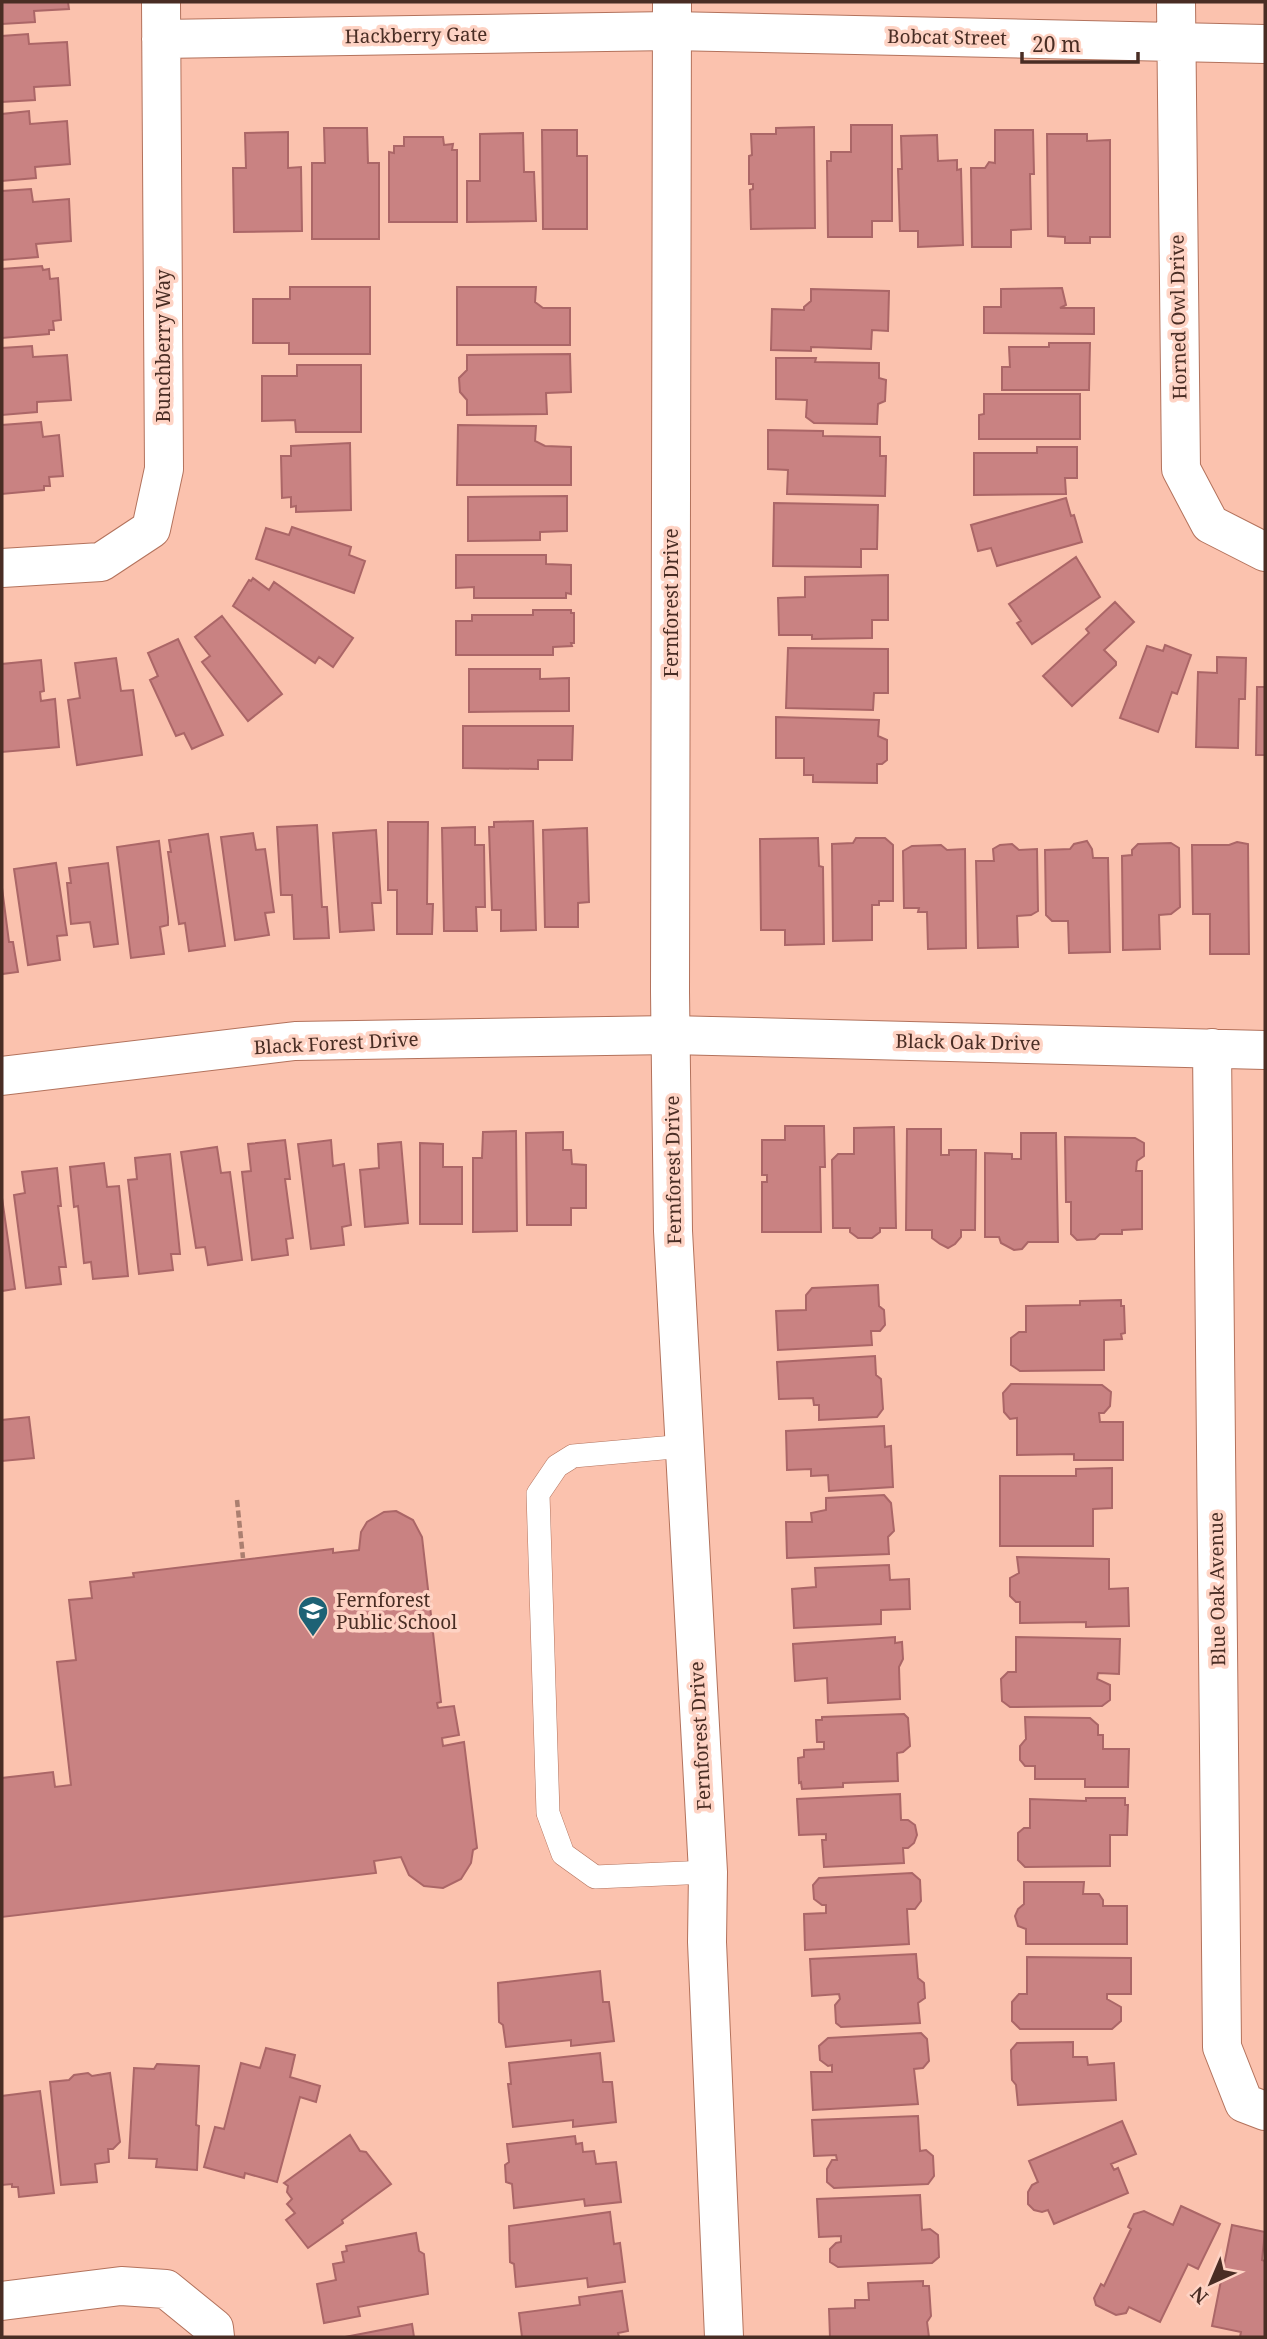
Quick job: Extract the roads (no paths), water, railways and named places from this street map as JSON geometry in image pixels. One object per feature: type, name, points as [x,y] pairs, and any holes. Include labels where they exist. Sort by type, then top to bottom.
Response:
[{"type":"street","name":"Horned Owl Drive","points":[[1175,2],[1181,469],[1210,524],[1265,552]]},
{"type":"street","name":"Bobcat Street","points":[[671,16],[1265,44]]},
{"type":"street","name":"Hackberry Gate","points":[[161,20],[671,16]]},
{"type":"street","name":"Fernforest Drive","points":[[671,16],[673,1231],[708,1872],[707,1942],[724,2337]]},
{"type":"street","name":"Bunchberry Way","points":[[2,568],[101,562],[151,529],[164,469],[161,20]]},
{"type":"street","name":"Black Oak Drive","points":[[671,1035],[1265,1050]]},
{"type":"street","name":"Black Forest Drive","points":[[2,1076],[295,1041],[671,1035]]},
{"type":"street","name":"Blue Oak Avenue","points":[[1212,1048],[1222,2048],[1244,2103],[1265,2111]]},
{"type":"street","points":[[2,2301],[121,2286],[166,2289],[214,2328],[215,2337]]},
{"type":"lane","points":[[685,1446],[573,1456],[558,1466],[538,1494],[548,1813],[563,1854],[595,1877],[708,1872]]},
{"type":"place","name":"Fernforest Public School","points":[[313,1638]]}]
